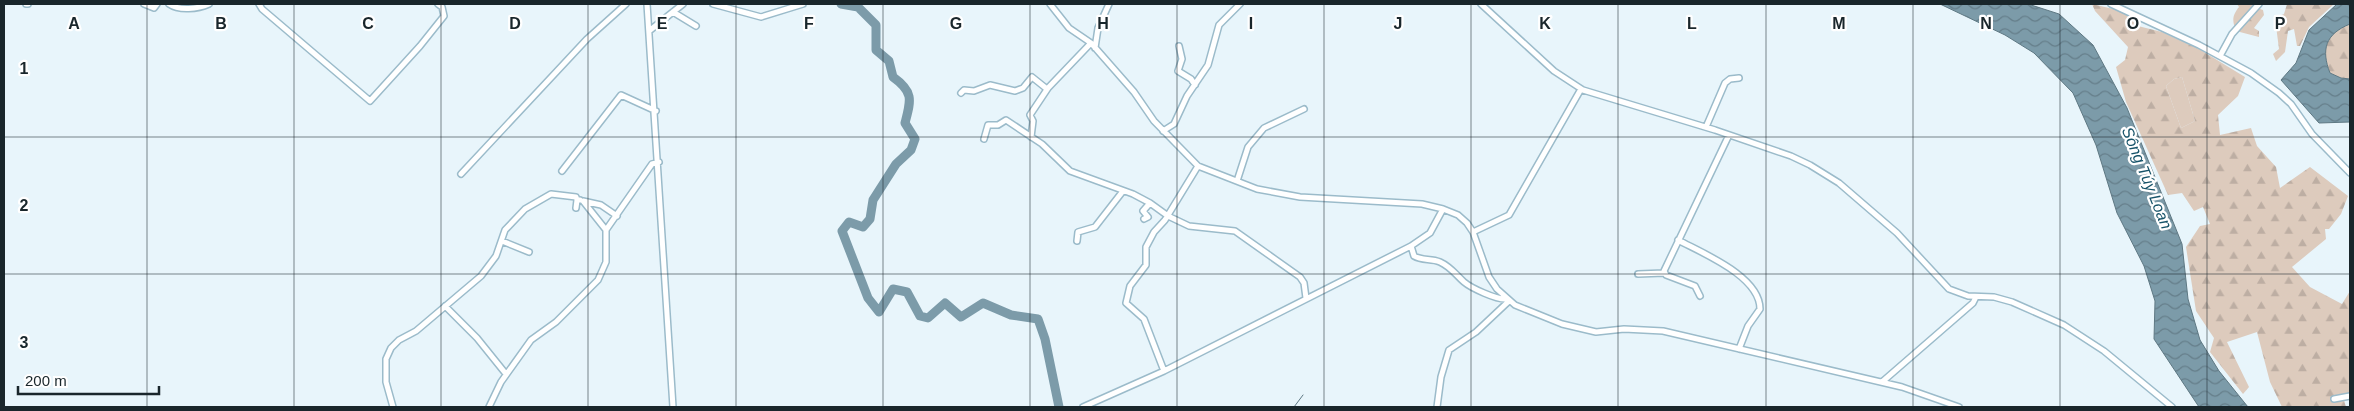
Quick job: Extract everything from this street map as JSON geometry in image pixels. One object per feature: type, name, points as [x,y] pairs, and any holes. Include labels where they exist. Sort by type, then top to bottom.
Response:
[{"type":"street","points":[[148,4],[155,8],[157,4]]},
{"type":"street","points":[[169,4],[189,8],[202,7],[209,4]]},
{"type":"street","points":[[259,4],[262,9],[370,101],[444,16],[442,7],[438,4]]},
{"type":"street","points":[[461,174],[587,39],[626,4]]},
{"type":"street","points":[[648,4],[673,407]]},
{"type":"street","points":[[649,31],[683,4]]},
{"type":"street","points":[[713,4],[761,17],[802,4]]},
{"type":"street","points":[[1050,4],[1069,28],[1093,46],[1134,92],[1163,131],[1198,166],[1263,190],[1300,197],[1422,204],[1458,215],[1473,232],[1489,277],[1508,300]]},
{"type":"street","points":[[1030,137],[1033,121],[1030,115],[1047,89],[1093,46],[1098,28],[1109,4]]},
{"type":"street","points":[[1163,131],[1174,124],[1194,85],[1208,65],[1219,25],[1240,4]]},
{"type":"street","points":[[1481,4],[1554,71],[1581,89],[1730,134],[1791,156],[1839,183],[1897,233],[1949,289],[1976,297],[1994,297],[2012,302],[2064,325],[2104,351],[2172,407]]},
{"type":"street","points":[[2111,4],[2161,25],[2251,73],[2292,104],[2312,134],[2350,173]]},
{"type":"street","points":[[2220,56],[2232,34],[2259,4]]},
{"type":"street","points":[[673,12],[696,26]]},
{"type":"street","points":[[1179,46],[1182,59],[1178,70],[1191,79],[1194,85]]},
{"type":"street","points":[[961,94],[964,90],[974,91],[990,85],[1015,91],[1023,88],[1032,77],[1047,89]]},
{"type":"street","points":[[1706,127],[1725,83],[1730,79],[1739,78]]},
{"type":"street","points":[[1473,232],[1509,215],[1581,89]]},
{"type":"street","points":[[562,171],[621,95],[656,111]]},
{"type":"street","points":[[1237,181],[1248,147],[1264,128],[1304,109]]},
{"type":"street","points":[[984,139],[988,125],[998,124],[1006,120],[1030,137],[1070,171],[1133,194],[1168,216],[1197,228],[1235,231],[1300,277],[1304,283],[1306,298]]},
{"type":"street","points":[[1664,273],[1678,240],[1690,221],[1705,184],[1730,134]]},
{"type":"street","points":[[489,407],[506,374],[532,340],[556,322],[598,280],[606,262],[606,230],[652,164],[659,162]]},
{"type":"street","points":[[1164,371],[1144,319],[1126,303],[1130,286],[1146,265],[1146,247],[1154,232],[1168,216],[1198,166]]},
{"type":"street","points":[[1077,241],[1078,232],[1095,227],[1123,191]]},
{"type":"street","points":[[393,407],[386,382],[386,358],[391,348],[399,340],[416,331],[488,267],[502,241],[505,230],[516,218],[550,194],[601,206],[617,216]]},
{"type":"street","points":[[576,208],[580,200]]},
{"type":"street","points":[[580,200],[606,230]]},
{"type":"street","points":[[1144,219],[1148,217],[1143,211],[1150,203]]},
{"type":"street","points":[[1083,407],[1164,371],[1411,246],[1430,233],[1443,209]]},
{"type":"street","points":[[1678,240],[1726,265],[1751,288],[1760,309],[1748,326],[1739,350]]},
{"type":"street","points":[[502,241],[529,252]]},
{"type":"street","points":[[1411,246],[1414,256],[1419,259],[1440,262],[1457,272],[1465,283],[1490,296],[1508,300],[1526,311],[1562,324],[1596,332],[1624,329],[1663,331],[1882,382],[1959,407]]},
{"type":"street","points":[[1638,274],[1664,273],[1695,286],[1700,296]]},
{"type":"street","points":[[1882,382],[1964,312],[1976,297]]},
{"type":"street","points":[[1437,407],[1441,377],[1449,350],[1476,332],[1508,300]]},
{"type":"street","points":[[445,306],[477,338],[506,374]]},
{"type":"street","points":[[2334,399],[2350,396]]},
{"type":"green space","points":[[2092,4],[2122,11],[2138,26],[2162,32],[2199,49],[2245,77],[2238,96],[2218,115],[2220,135],[2251,128],[2257,146],[2276,167],[2280,188],[2310,167],[2348,196],[2341,214],[2329,229],[2325,229],[2326,239],[2292,267],[2310,287],[2342,304],[2350,291],[2350,397],[2344,400],[2346,407],[2282,407],[2270,382],[2257,332],[2227,342],[2249,387],[2243,394],[2210,352],[2214,338],[2196,311],[2186,247],[2200,226],[2210,224],[2203,207],[2194,211],[2182,193],[2168,195],[2126,102],[2116,67],[2125,60],[2128,47],[2095,11]],"holes":[[[2182,77],[2195,121],[2181,128],[2166,86],[2174,79]]]},
{"type":"green space","points":[[2237,4],[2263,4],[2257,8],[2263,10],[2264,15],[2254,28],[2259,31],[2259,37],[2236,31],[2233,18],[2239,7]]},
{"type":"green space","points":[[2287,4],[2334,4],[2309,27],[2300,46],[2297,46],[2294,29],[2288,31],[2285,52],[2276,61],[2273,54],[2279,49],[2275,18],[2284,14]]},
{"type":"green space","points":[[2350,24],[2350,79],[2341,78],[2330,73],[2326,50],[2327,43],[2335,32]]},
{"type":"green space","points":[[2182,77],[2195,121],[2181,128],[2166,86],[2174,79]]},
{"type":"water","name":"Sông Túy Loan","points":[[1940,4],[2028,4],[2059,14],[2093,45],[2127,108],[2182,244],[2188,299],[2200,340],[2219,371],[2248,407],[2199,407],[2154,339],[2155,301],[2144,266],[2117,213],[2096,145],[2073,93],[2034,53],[2005,35]]},
{"type":"water","points":[[2337,4],[2350,4],[2350,24],[2330,38],[2327,44],[2326,57],[2330,73],[2341,78],[2350,79],[2350,122],[2319,123],[2281,80],[2296,63],[2309,30]]},
{"type":"waterway","points":[[841,4],[858,7],[876,25],[876,50],[889,61],[893,77],[908,92],[909,108],[905,123],[915,139],[911,150],[896,164],[873,200],[870,219],[863,227],[849,222],[842,231],[868,298],[879,312],[893,289],[907,292],[920,316],[928,318],[945,303],[961,317],[983,303],[1011,315],[1038,319],[1045,339],[1059,407]]},
{"type":"waterway","points":[[1294,407],[1303,395]]}]
